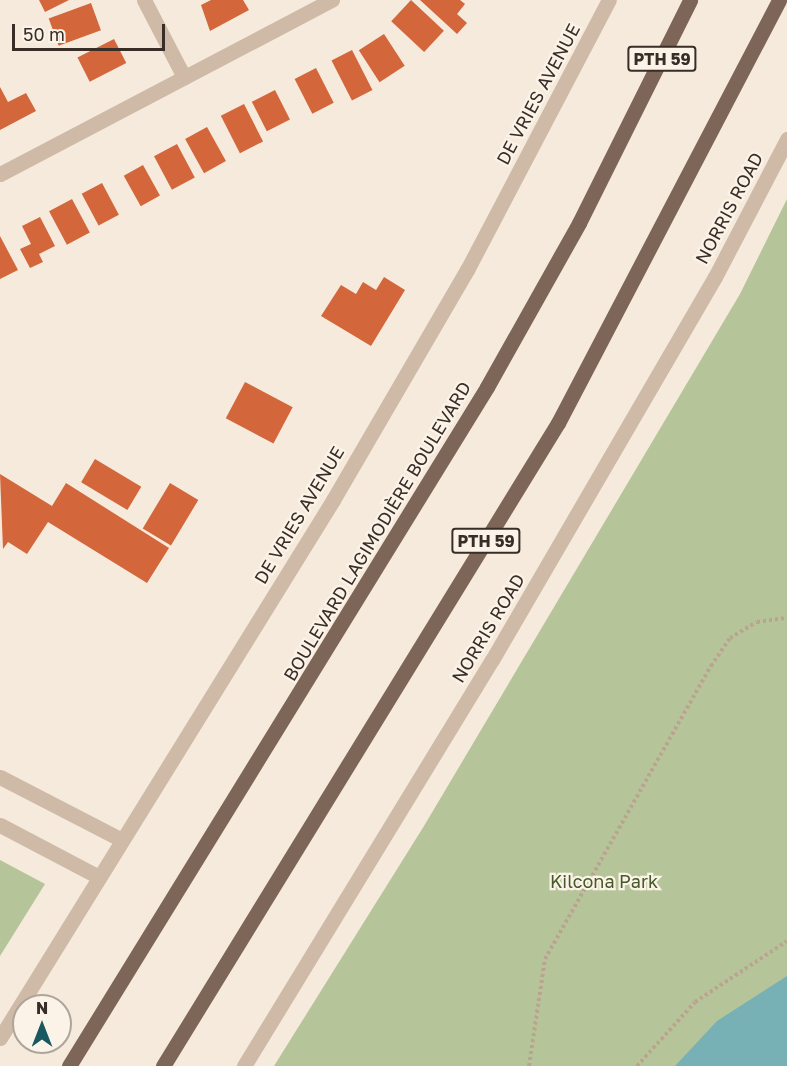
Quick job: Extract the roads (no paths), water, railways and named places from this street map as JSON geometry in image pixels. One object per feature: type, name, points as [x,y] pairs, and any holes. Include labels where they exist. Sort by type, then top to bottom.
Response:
[{"type":"main road","name":"BOULEVARD LAGIMODIÈRE BOULEVARD","points":[[69,1066],[487,387],[579,223],[690,0]]},
{"type":"main road","name":"PTH 59","points":[[163,1066],[558,423],[779,0]]},
{"type":"street","points":[[144,0],[184,77]]},
{"type":"street","points":[[0,174],[332,0]]},
{"type":"street","name":"DE VRIES AVENUE","points":[[0,1038],[467,270],[609,0]]},
{"type":"street","name":"NORRIS ROAD","points":[[244,1066],[492,660],[715,277],[787,140]]},
{"type":"street","points":[[0,777],[122,840]]},
{"type":"street","points":[[0,825],[99,877]]},
{"type":"water","points":[[787,976],[787,1066],[675,1066],[717,1021]]},
{"type":"park label","name":"Kilcona Park","points":[[604,881]]}]
